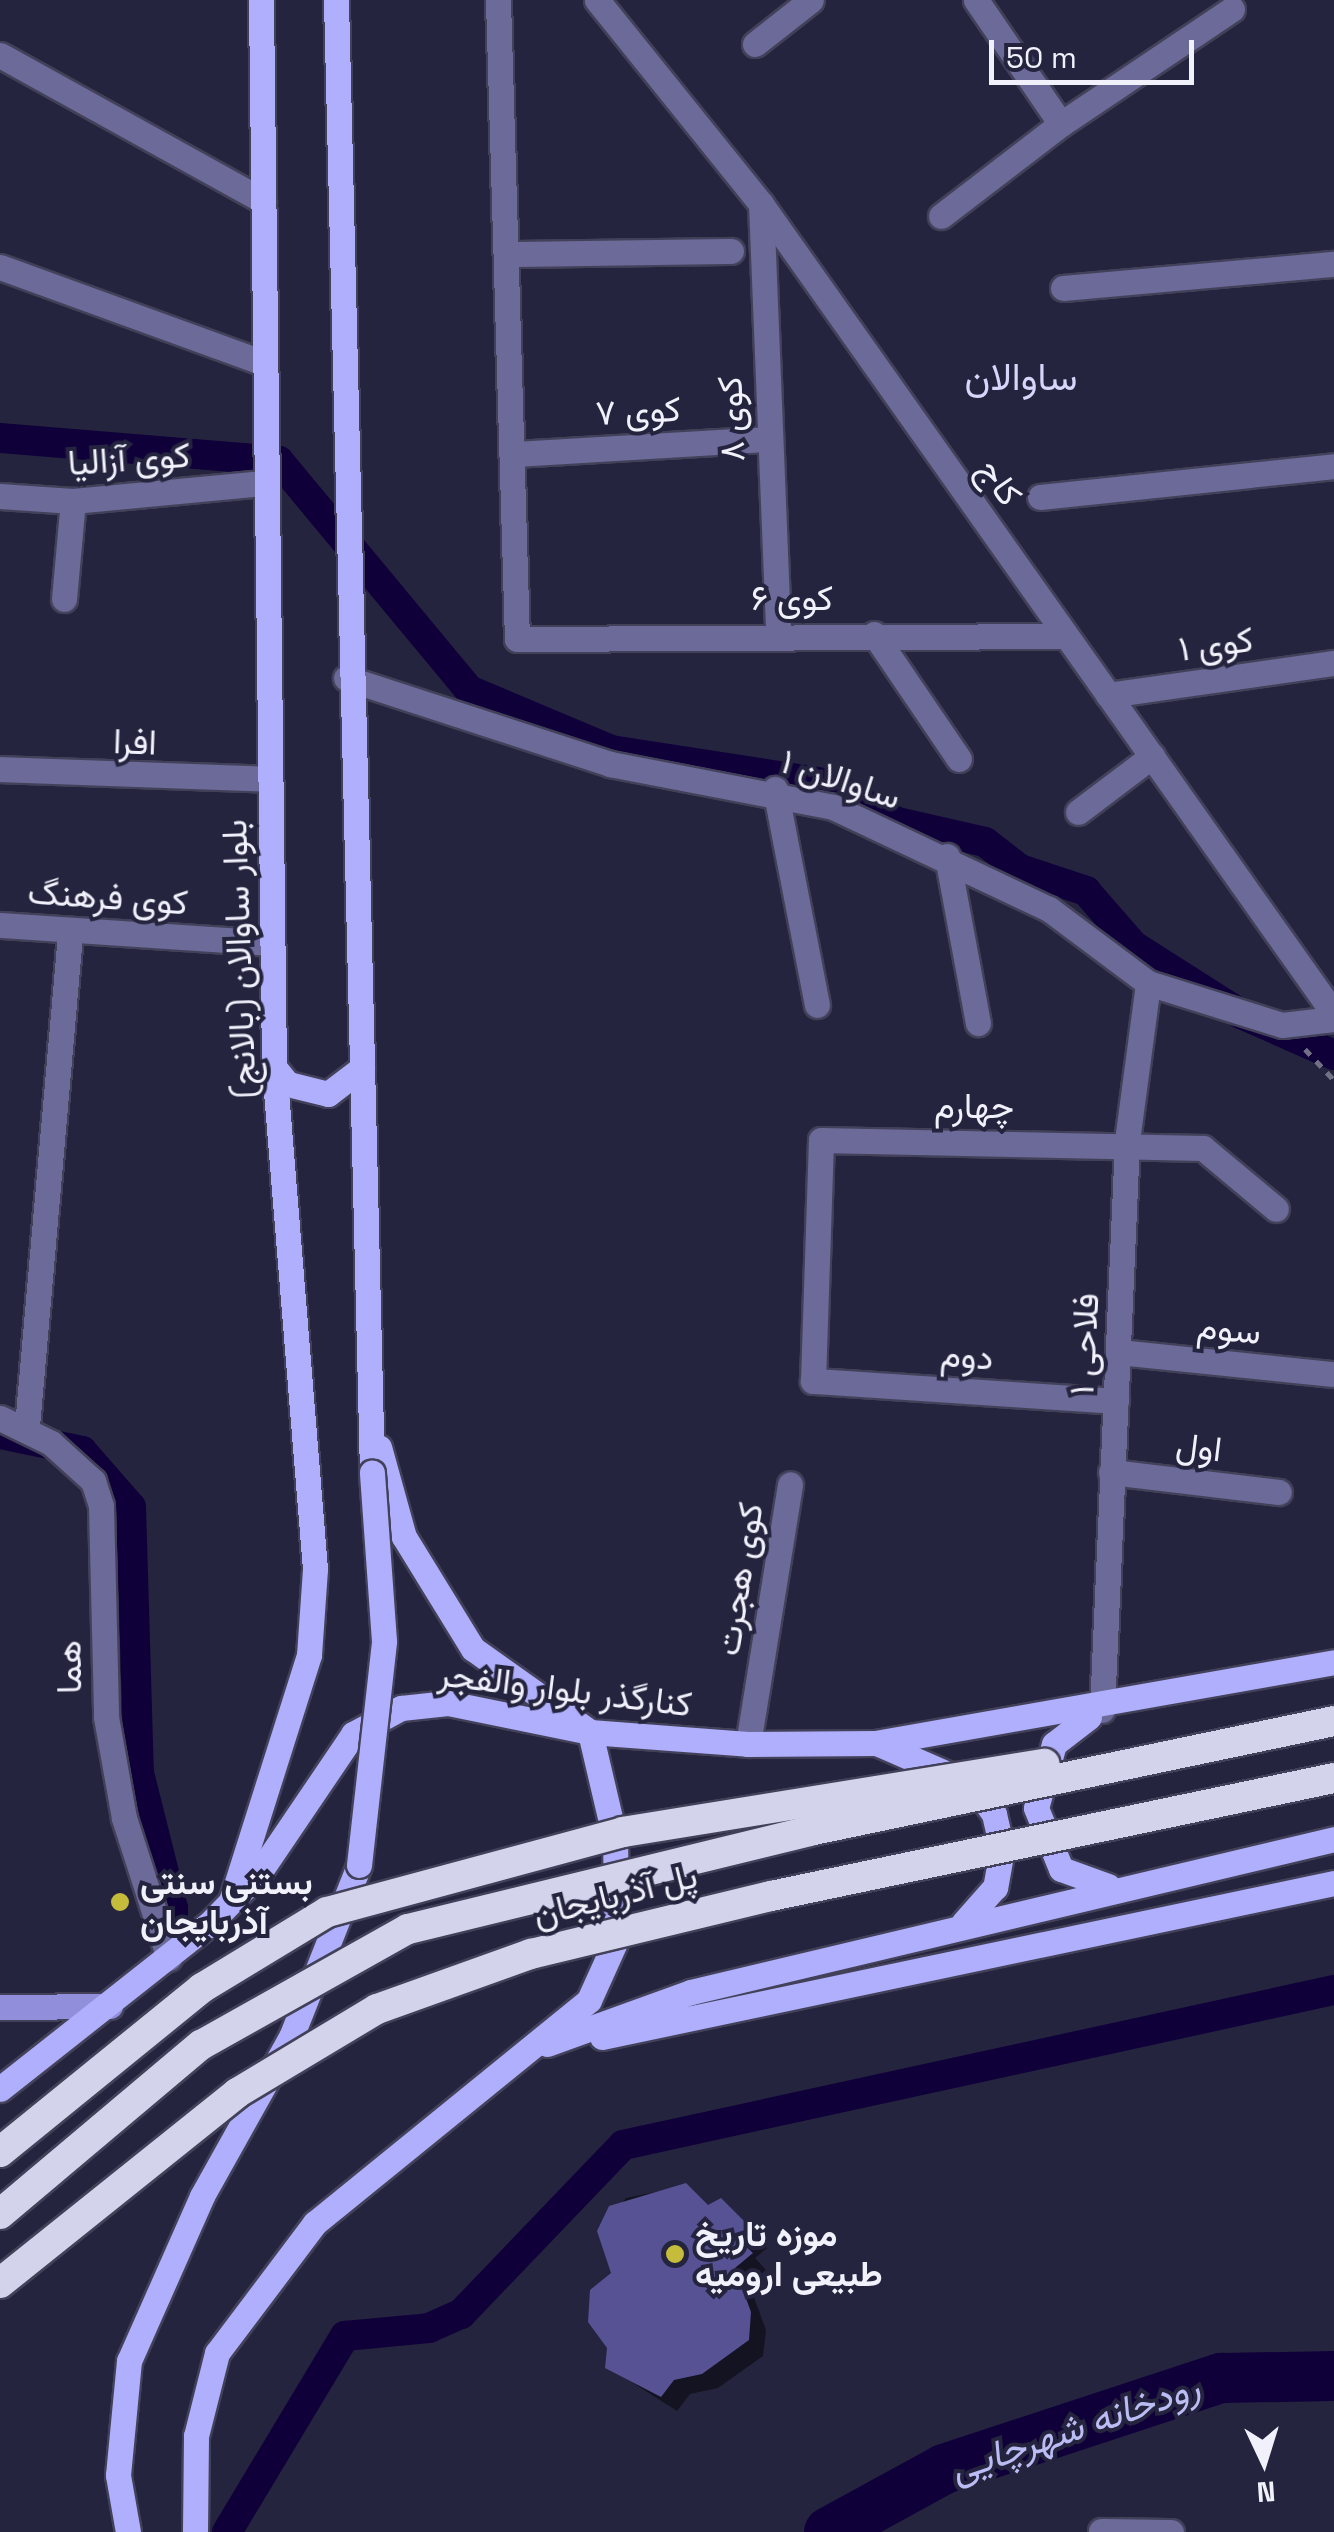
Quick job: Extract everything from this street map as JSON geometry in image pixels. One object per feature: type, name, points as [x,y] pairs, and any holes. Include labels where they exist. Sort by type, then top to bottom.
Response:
[{"type":"highway","name":"پل آذربایجان","points":[[0,2214],[201,2045],[408,1928],[1172,1753],[1334,1721]]},
{"type":"highway","points":[[0,2152],[202,1988],[359,1901],[750,1808],[970,1770],[1172,1753]]},
{"type":"highway","name":"پل آذربایجان","points":[[0,2283],[237,2092],[377,2010],[531,1954],[678,1918],[1334,1778]]},
{"type":"main road","name":"بلوار ساوالان (بالانج)","points":[[231,1902],[309,1655],[315,1569],[274,1067],[263,483],[262,0]]},
{"type":"main road","points":[[128,2532],[118,2475],[129,2361],[202,2196],[291,2036],[370,1822],[384,1642],[372,1472],[362,1068],[346,678],[336,0]]},
{"type":"main road","points":[[274,1067],[288,1084],[318,1094],[348,1085],[362,1068]]},
{"type":"main road","points":[[195,2532],[196,2436],[217,2354],[316,2223],[589,2000],[617,1938],[615,1839],[590,1732],[474,1649],[404,1538],[371,1416]]},
{"type":"main road","name":"کنارگذر بلوار والفجر","points":[[0,2089],[110,2006],[231,1902],[353,1734],[401,1708],[519,1711],[590,1732],[748,1744],[876,1743],[1102,1710],[1334,1662]]},
{"type":"main road","points":[[1102,1710],[1054,1744],[1036,1808],[1061,1868],[1094,1885],[1125,1887]]},
{"type":"main road","points":[[876,1743],[974,1786],[994,1814],[1002,1849],[995,1887],[964,1922]]},
{"type":"main road","points":[[524,2052],[691,1992],[964,1922],[1334,1839]]},
{"type":"main road","points":[[524,2052],[1334,1884]]},
{"type":"street","points":[[498,0],[515,454]]},
{"type":"street","name":"کاج","points":[[597,0],[761,204],[1334,1016]]},
{"type":"street","points":[[755,44],[811,0]]},
{"type":"street","points":[[976,0],[1061,124]]},
{"type":"street","points":[[941,216],[1061,124],[1232,9]]},
{"type":"street","points":[[0,55],[263,201]]},
{"type":"street","name":"کوی ۸","points":[[761,204],[766,439],[778,632]]},
{"type":"street","points":[[510,254],[732,251]]},
{"type":"street","points":[[1063,288],[1334,264]]},
{"type":"street","points":[[0,267],[264,363]]},
{"type":"street","name":"کوی ۷","points":[[515,454],[766,439]]},
{"type":"street","name":"کوی ۶","points":[[515,454],[517,639],[778,632],[1066,636]]},
{"type":"street","points":[[1040,497],[1334,466]]},
{"type":"street","name":"کوی آزالیا","points":[[0,496],[73,500],[263,483]]},
{"type":"street","points":[[64,599],[73,500]]},
{"type":"street","points":[[874,634],[958,759]]},
{"type":"street","name":"کوی ۱","points":[[1108,695],[1334,663]]},
{"type":"street","name":"ساوالان ۱","points":[[346,678],[610,764],[774,789],[947,856],[1050,910],[1148,983],[1282,1025],[1334,1016]]},
{"type":"street","points":[[1078,812],[1152,756]]},
{"type":"street","name":"افرا","points":[[0,769],[269,779]]},
{"type":"street","points":[[774,789],[817,1005]]},
{"type":"street","points":[[947,856],[978,1023]]},
{"type":"street","name":"کوی فرهنگ","points":[[0,926],[270,943]]},
{"type":"street","points":[[27,1426],[70,930]]},
{"type":"street","name":"فلاحی ۱","points":[[1102,1710],[1127,1141],[1148,983]]},
{"type":"street","name":"چهارم","points":[[813,1382],[822,1140],[1127,1141],[1202,1148],[1276,1209]]},
{"type":"street","name":"سوم","points":[[1119,1352],[1332,1374]]},
{"type":"street","name":"دوم","points":[[813,1382],[1116,1400]]},
{"type":"street","name":"هما","points":[[0,1418],[27,1426],[93,1481],[101,1506],[106,1717],[124,1818],[169,1958]]},
{"type":"street","name":"اول","points":[[1111,1472],[1279,1492]]},
{"type":"street","name":"کوی هجرت","points":[[748,1744],[790,1484]]},
{"type":"street","points":[[0,2008],[110,2006]]},
{"type":"street","points":[[1102,2531],[1171,2532]]},
{"type":"path","points":[[1282,1025],[1334,1080]]},
{"type":"building","points":[[686,2183],[708,2205],[721,2198],[754,2231],[741,2242],[753,2253],[735,2268],[751,2312],[749,2340],[702,2374],[674,2380],[661,2397],[605,2368],[607,2348],[588,2322],[590,2290],[611,2273],[597,2231],[609,2206]]},
{"type":"waterway","points":[[0,438],[279,461],[469,690],[611,750],[831,784],[897,822],[985,842],[1020,869],[1086,891],[1134,946],[1241,1014],[1334,1055]]},
{"type":"waterway","points":[[0,1434],[82,1451],[131,1507],[139,1773],[173,1908],[173,1950]]},
{"type":"waterway","points":[[227,2532],[345,2336],[429,2328],[461,2314],[623,2145],[1334,1990]]},
{"type":"waterway","name":"رودخانه شهرچایی","points":[[829,2532],[944,2469],[1221,2378],[1334,2376]]},
{"type":"place","name":"بستنی سنتی آذربایجان","points":[[120,1902]]},
{"type":"place","name":"موزه تاریخ طبیعی ارومیه","points":[[675,2254]]},
{"type":"district","name":"ساوالان","points":[[1021,378]]}]
